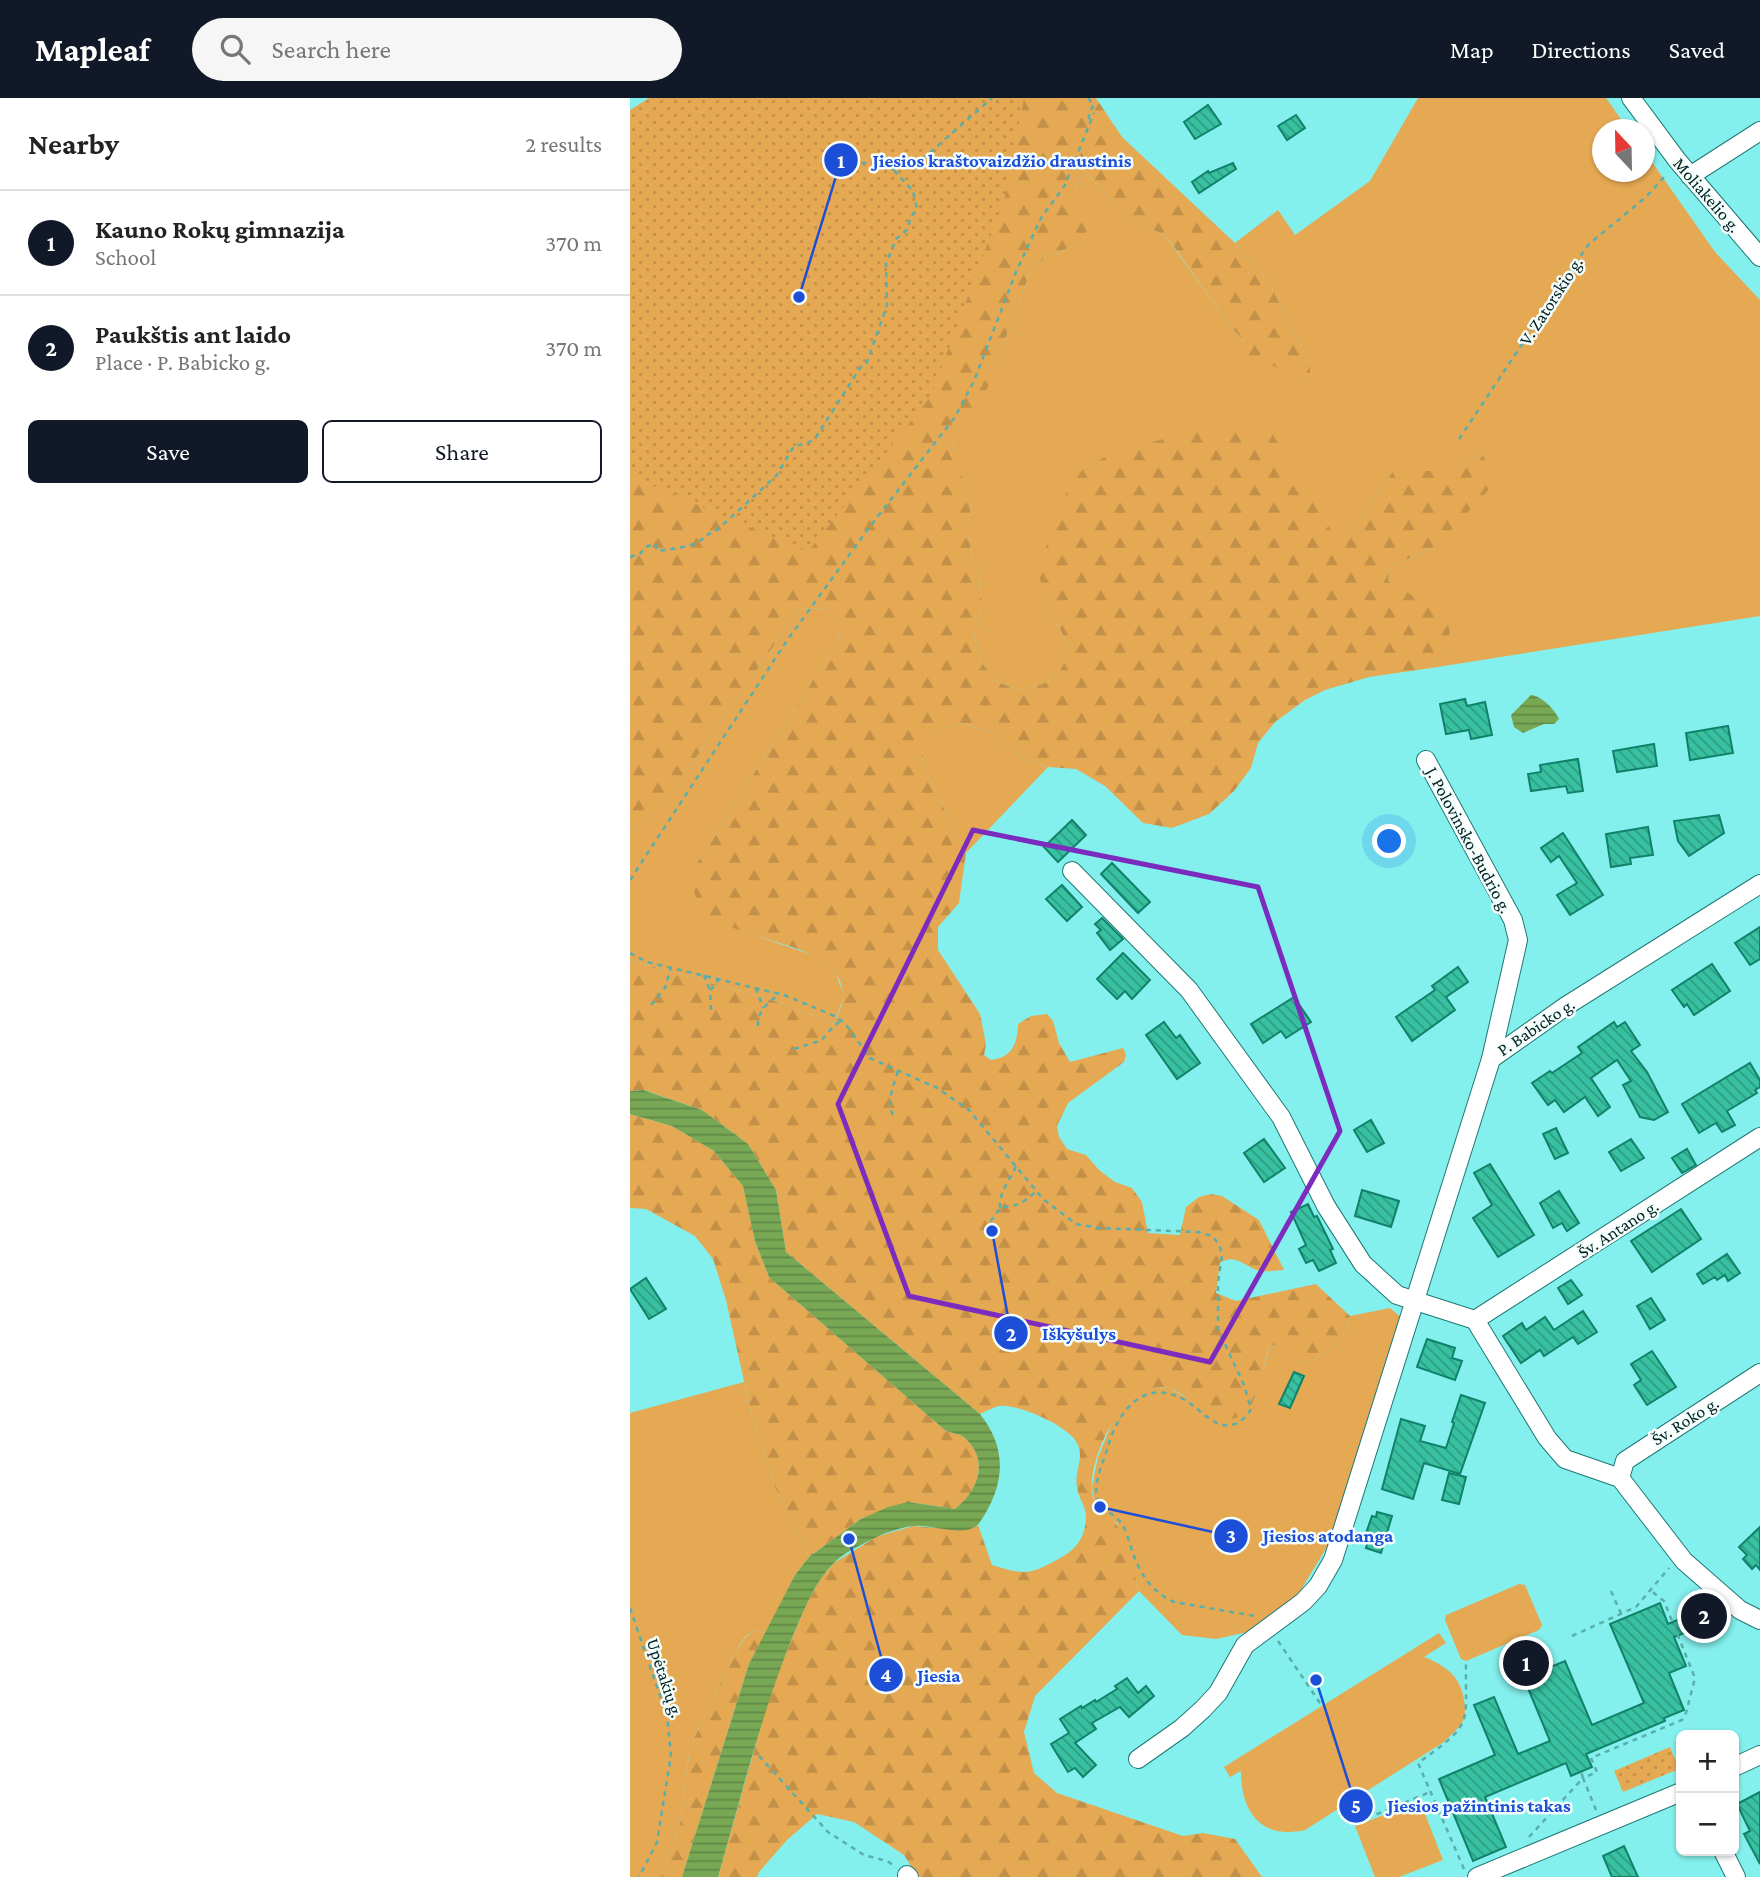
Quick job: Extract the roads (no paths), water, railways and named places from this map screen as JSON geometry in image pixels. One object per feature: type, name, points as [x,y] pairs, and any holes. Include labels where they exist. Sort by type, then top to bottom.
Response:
[{"type":"street","name":"Moliakelio g.","points":[[1631,98],[1690,176],[1760,257]]},
{"type":"street","points":[[1690,176],[1760,131]]},
{"type":"street","name":"J. Polovinsko-Budrio g.","points":[[1426,760],[1513,920],[1518,940],[1491,1059]]},
{"type":"street","points":[[1072,871],[1197,1000],[1281,1117],[1326,1206],[1363,1264],[1397,1295],[1475,1320],[1547,1438],[1565,1459],[1620,1478],[1684,1560],[1741,1610],[1760,1620]]},
{"type":"street","name":"P. Babicko g.","points":[[1138,1759],[1182,1728],[1203,1709],[1218,1693],[1245,1645],[1303,1602],[1318,1586],[1333,1560],[1491,1059],[1566,1006],[1760,884]]},
{"type":"street","name":"Šv. Antano g.","points":[[1475,1320],[1760,1137]]},
{"type":"street","name":"Šv. Roko g.","points":[[1620,1478],[1625,1461],[1760,1373]]},
{"type":"street","points":[[1739,1765],[1760,1755]]},
{"type":"street","points":[[1471,1875],[1679,1793]]},
{"type":"street","points":[[1726,1856],[1736,1877]]},
{"type":"place","name":"Jiesios kraštovaizdžio draustinis","points":[[799,297]]},
{"type":"place","name":"Iškyšulys","points":[[992,1231]]},
{"type":"place","name":"Jiesios atodanga","points":[[1100,1507]]},
{"type":"place","name":"Jiesia","points":[[849,1539]]},
{"type":"place","name":"Paukštis ant laido","points":[[1704,1616]]},
{"type":"place","name":"Kauno Rokų gimnazija","points":[[1526,1663]]},
{"type":"place","name":"Jiesios pažintinis takas","points":[[1316,1680]]}]
